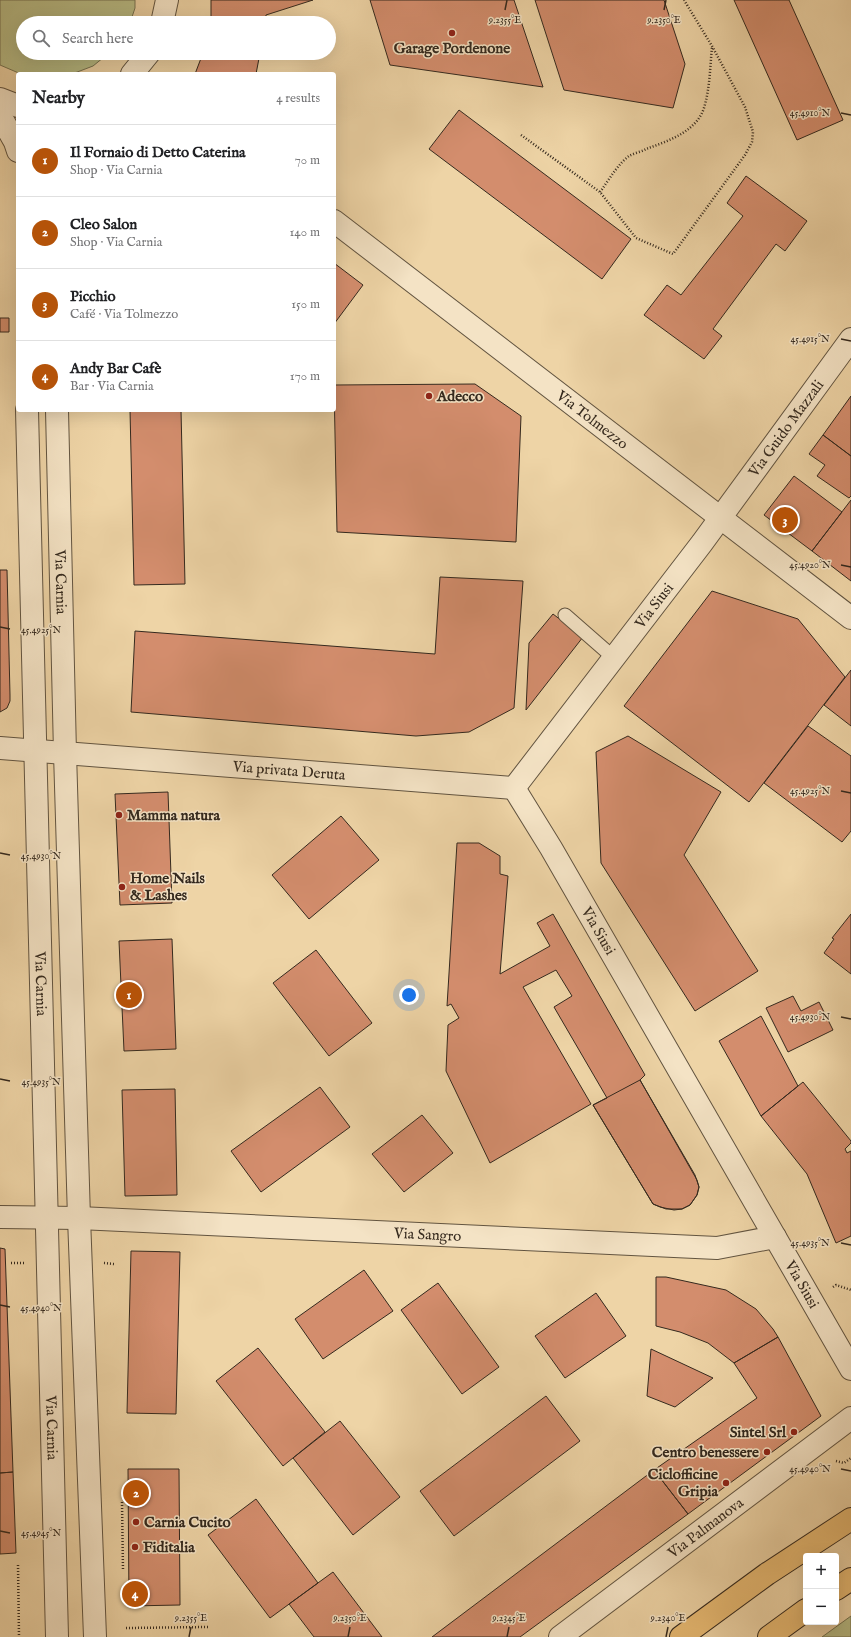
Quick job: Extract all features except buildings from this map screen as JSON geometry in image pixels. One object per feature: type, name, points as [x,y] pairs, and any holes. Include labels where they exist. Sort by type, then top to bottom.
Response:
[{"type":"main road","points":[[682,1637],[773,1570],[851,1519]]},
{"type":"main road","points":[[839,1587],[851,1579]]},
{"type":"main road","points":[[769,1637],[803,1612]]},
{"type":"street","points":[[164,16],[167,0]]},
{"type":"street","points":[[134,72],[143,60]]},
{"type":"street","points":[[0,100],[16,105]]},
{"type":"street","points":[[0,115],[16,145]]},
{"type":"street","name":"Via Tolmezzo","points":[[336,224],[851,618]]},
{"type":"street","name":"Via Guido Mazzali","points":[[720,517],[851,339]]},
{"type":"street","name":"Via Carnia","points":[[27,412],[57,1637]]},
{"type":"street","name":"Via Carnia","points":[[57,412],[65,753],[79,1218],[95,1637]]},
{"type":"street","name":"Via Siusi","points":[[720,517],[514,788],[551,848],[851,1369]]},
{"type":"street","points":[[0,748],[65,753]]},
{"type":"street","name":"Via privata Deruta","points":[[65,753],[514,788]]},
{"type":"street","points":[[0,1217],[79,1218]]},
{"type":"street","name":"Via Sangro","points":[[79,1218],[717,1248],[775,1237]]},
{"type":"street","name":"Via Palmanova","points":[[560,1637],[851,1418]]},
{"type":"lane","points":[[565,615],[613,657]]},
{"type":"path","points":[[521,135],[600,192],[636,238],[673,254],[745,155],[752,142],[752,132],[745,107],[712,46],[684,0]]},
{"type":"path","points":[[600,192],[619,165],[630,155],[676,137],[688,130],[696,121],[703,109],[708,83],[712,46]]},
{"type":"path","points":[[122,1502],[123,1571]]},
{"type":"path","points":[[18,1565],[19,1637]]},
{"type":"path","points":[[126,1628],[208,1627]]},
{"type":"green space","points":[[0,0],[135,0],[135,8],[132,16],[16,16],[16,60],[100,60],[93,66],[77,72],[16,72],[0,65]]},
{"type":"green space","points":[[851,1616],[851,1637],[822,1637],[839,1625]]},
{"type":"place","name":"Garage Pordenone","points":[[452,33]]},
{"type":"place","name":"Adecco","points":[[429,396]]},
{"type":"place","name":"Picchio","points":[[785,520]]},
{"type":"place","name":"Mamma natura","points":[[119,815]]},
{"type":"place","name":"Home Nails & Lashes","points":[[122,887]]},
{"type":"place","name":"Il Fornaio di Detto Caterina","points":[[129,995]]},
{"type":"place","name":"Sintel Srl","points":[[794,1432]]},
{"type":"place","name":"Centro benessere","points":[[767,1452]]},
{"type":"place","name":"Ciclofficine Gripia","points":[[726,1483]]},
{"type":"place","name":"Cleo Salon","points":[[136,1493]]},
{"type":"place","name":"Carnia Cucito","points":[[136,1522]]},
{"type":"place","name":"Fiditalia","points":[[135,1547]]},
{"type":"place","name":"Andy Bar Cafè","points":[[135,1594]]}]
